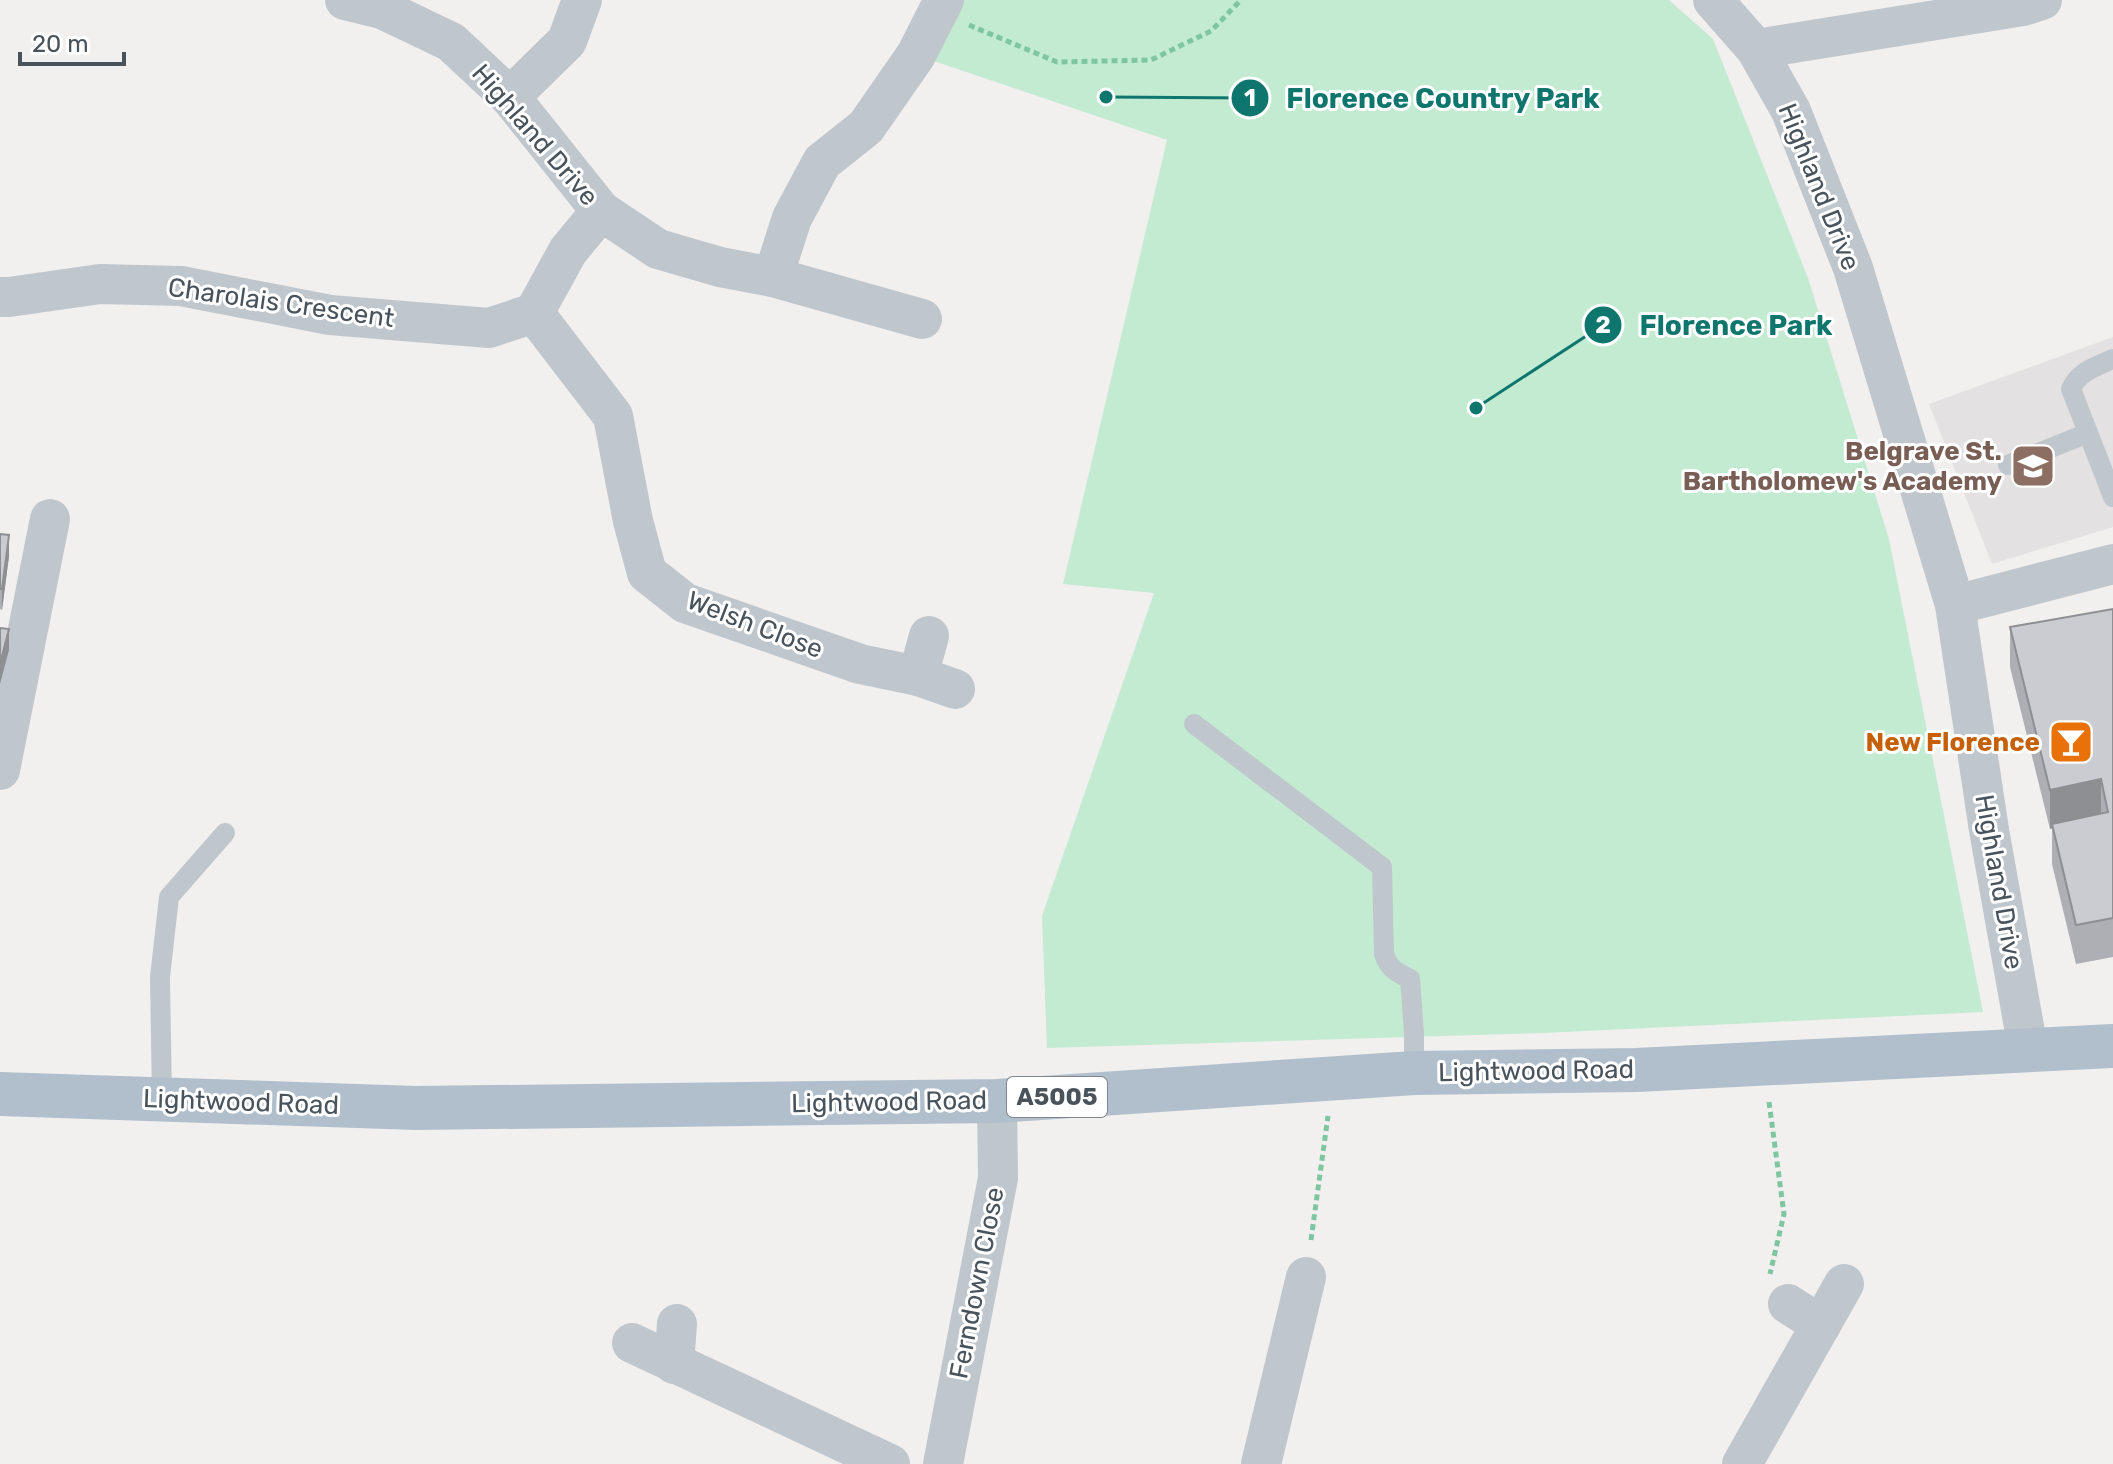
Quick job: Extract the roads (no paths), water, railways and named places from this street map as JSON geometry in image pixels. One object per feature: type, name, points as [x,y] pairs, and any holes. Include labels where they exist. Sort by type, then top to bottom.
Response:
[{"type":"main road","name":"Lightwood Road","points":[[0,1094],[416,1108],[997,1101],[1414,1073],[1637,1070],[2113,1046]]},
{"type":"street","name":"Highland Drive","points":[[345,0],[382,9],[451,42],[510,97],[601,211],[658,249],[720,267],[773,277],[922,319]]},
{"type":"street","points":[[510,97],[567,41],[582,0]]},
{"type":"street","name":"Highland Drive","points":[[1713,0],[1756,49],[1791,111],[1853,268],[1955,605],[1989,830],[2028,1049]]},
{"type":"street","points":[[1756,49],[2023,6],[2042,0]]},
{"type":"street","points":[[773,277],[792,218],[822,162],[866,127],[916,55],[941,6]]},
{"type":"street","points":[[534,313],[568,251],[601,211]]},
{"type":"street","name":"Charolais Crescent","points":[[0,297],[100,284],[181,286],[330,315],[489,328],[534,313]]},
{"type":"street","name":"Welsh Close","points":[[534,313],[613,416],[633,521],[647,573],[685,603],[860,664],[918,676],[955,689]]},
{"type":"street","points":[[0,770],[50,519]]},
{"type":"street","points":[[1955,605],[2113,564]]},
{"type":"street","points":[[918,676],[929,636]]},
{"type":"street","name":"Ferndown Close","points":[[943,1464],[998,1178],[997,1101]]},
{"type":"street","points":[[1742,1464],[1804,1315],[1844,1284]]},
{"type":"street","points":[[1261,1464],[1313,1301]]},
{"type":"street","points":[[674,1364],[677,1324]]},
{"type":"street","points":[[632,1343],[890,1464]]},
{"type":"lane","points":[[2113,359],[2087,370],[2071,389],[2113,497]]},
{"type":"lane","points":[[2008,465],[2088,433]]},
{"type":"lane","points":[[1194,724],[1382,867],[1384,954],[1386,963],[1410,979],[1414,1073]]},
{"type":"lane","points":[[162,1099],[160,977],[169,897],[225,833]]},
{"type":"place","name":"Florence Country Park","points":[[1106,97]]},
{"type":"place","name":"Florence Park","points":[[1476,408]]},
{"type":"place","name":"Belgrave St. Bartholomew's Academy","points":[[2033,466]]},
{"type":"place","name":"New Florence","points":[[2071,742]]}]
